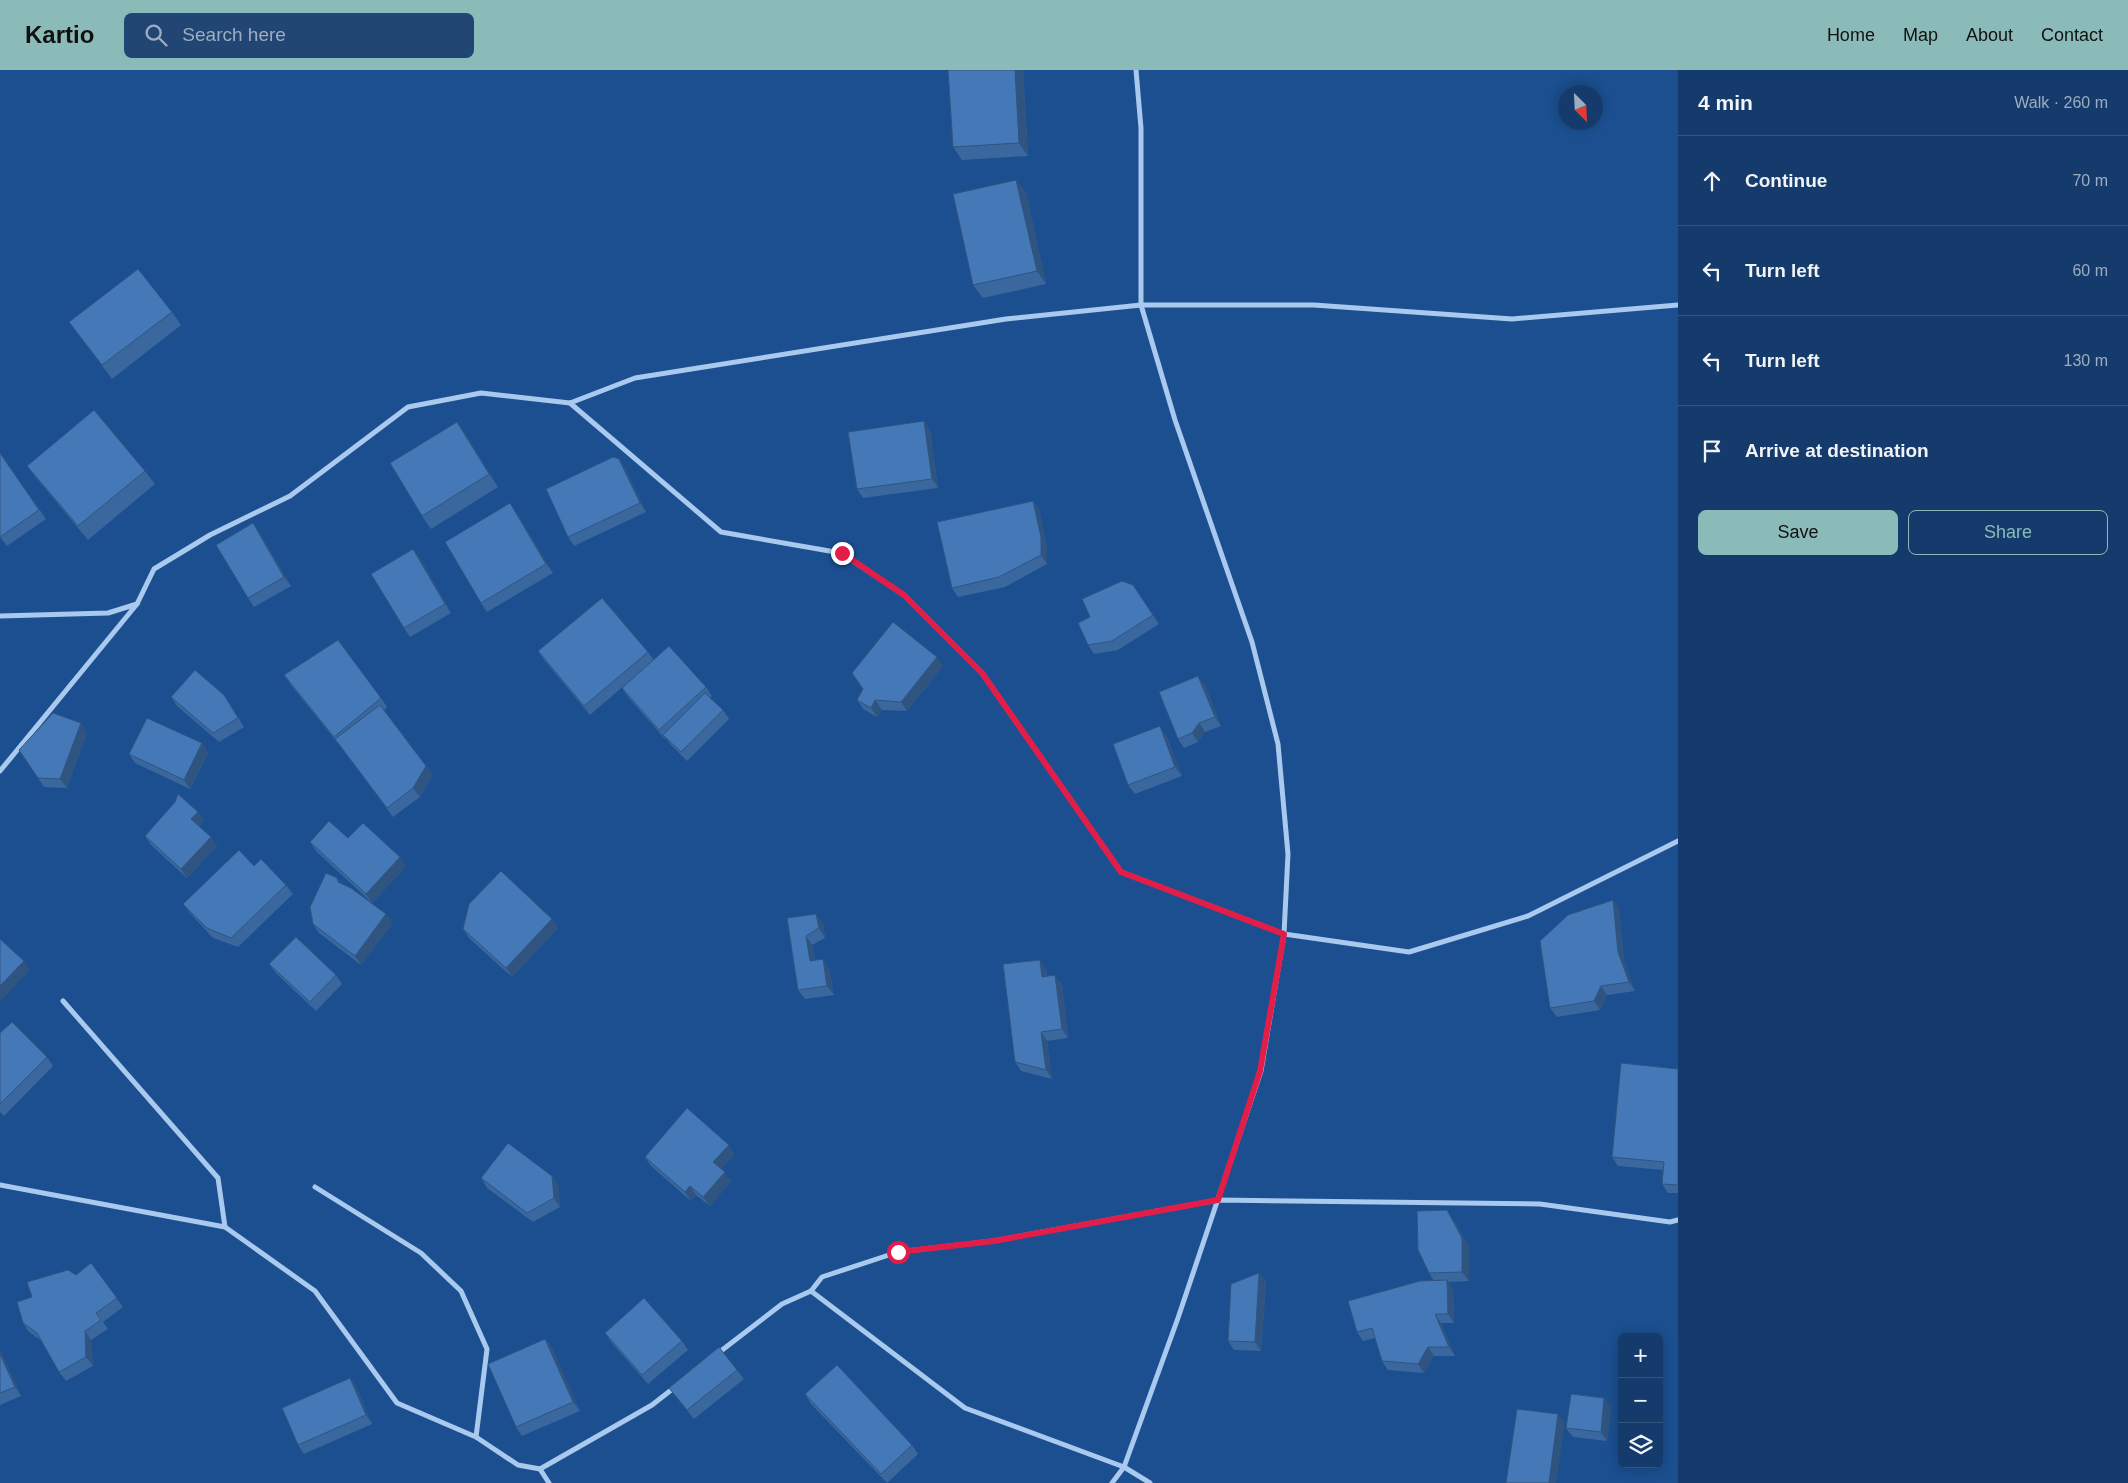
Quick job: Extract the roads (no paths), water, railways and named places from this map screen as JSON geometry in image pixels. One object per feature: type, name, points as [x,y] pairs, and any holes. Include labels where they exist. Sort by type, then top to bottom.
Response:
[{"type":"street","points":[[1112,1483],[1124,1467],[1175,1328],[1260,1071],[1284,934],[1288,854],[1278,744],[1252,642],[1175,420],[1141,305],[1141,128],[1136,70]]},
{"type":"street","points":[[0,771],[137,604],[154,569],[210,534],[290,496],[408,408],[482,393],[570,403],[635,378],[1006,319],[1141,305],[1314,305],[1512,319],[1678,305]]},
{"type":"street","points":[[570,403],[721,532],[842,553],[904,595],[982,673],[1121,872],[1284,934],[1409,952],[1528,916],[1678,841]]},
{"type":"street","points":[[0,616],[108,613],[137,604]]},
{"type":"street","points":[[63,1001],[218,1178],[225,1227]]},
{"type":"street","points":[[0,1185],[225,1227],[315,1291],[397,1403],[476,1437],[518,1464],[540,1469],[652,1405],[682,1381]]},
{"type":"street","points":[[315,1187],[421,1253],[461,1291],[486,1349],[476,1437]]},
{"type":"street","points":[[713,1357],[782,1304],[811,1291],[822,1277],[898,1252],[994,1241],[1218,1200],[1540,1204],[1670,1222],[1678,1220]]},
{"type":"street","points":[[811,1291],[966,1408],[1124,1467],[1150,1483]]},
{"type":"street","points":[[540,1469],[549,1483]]}]
